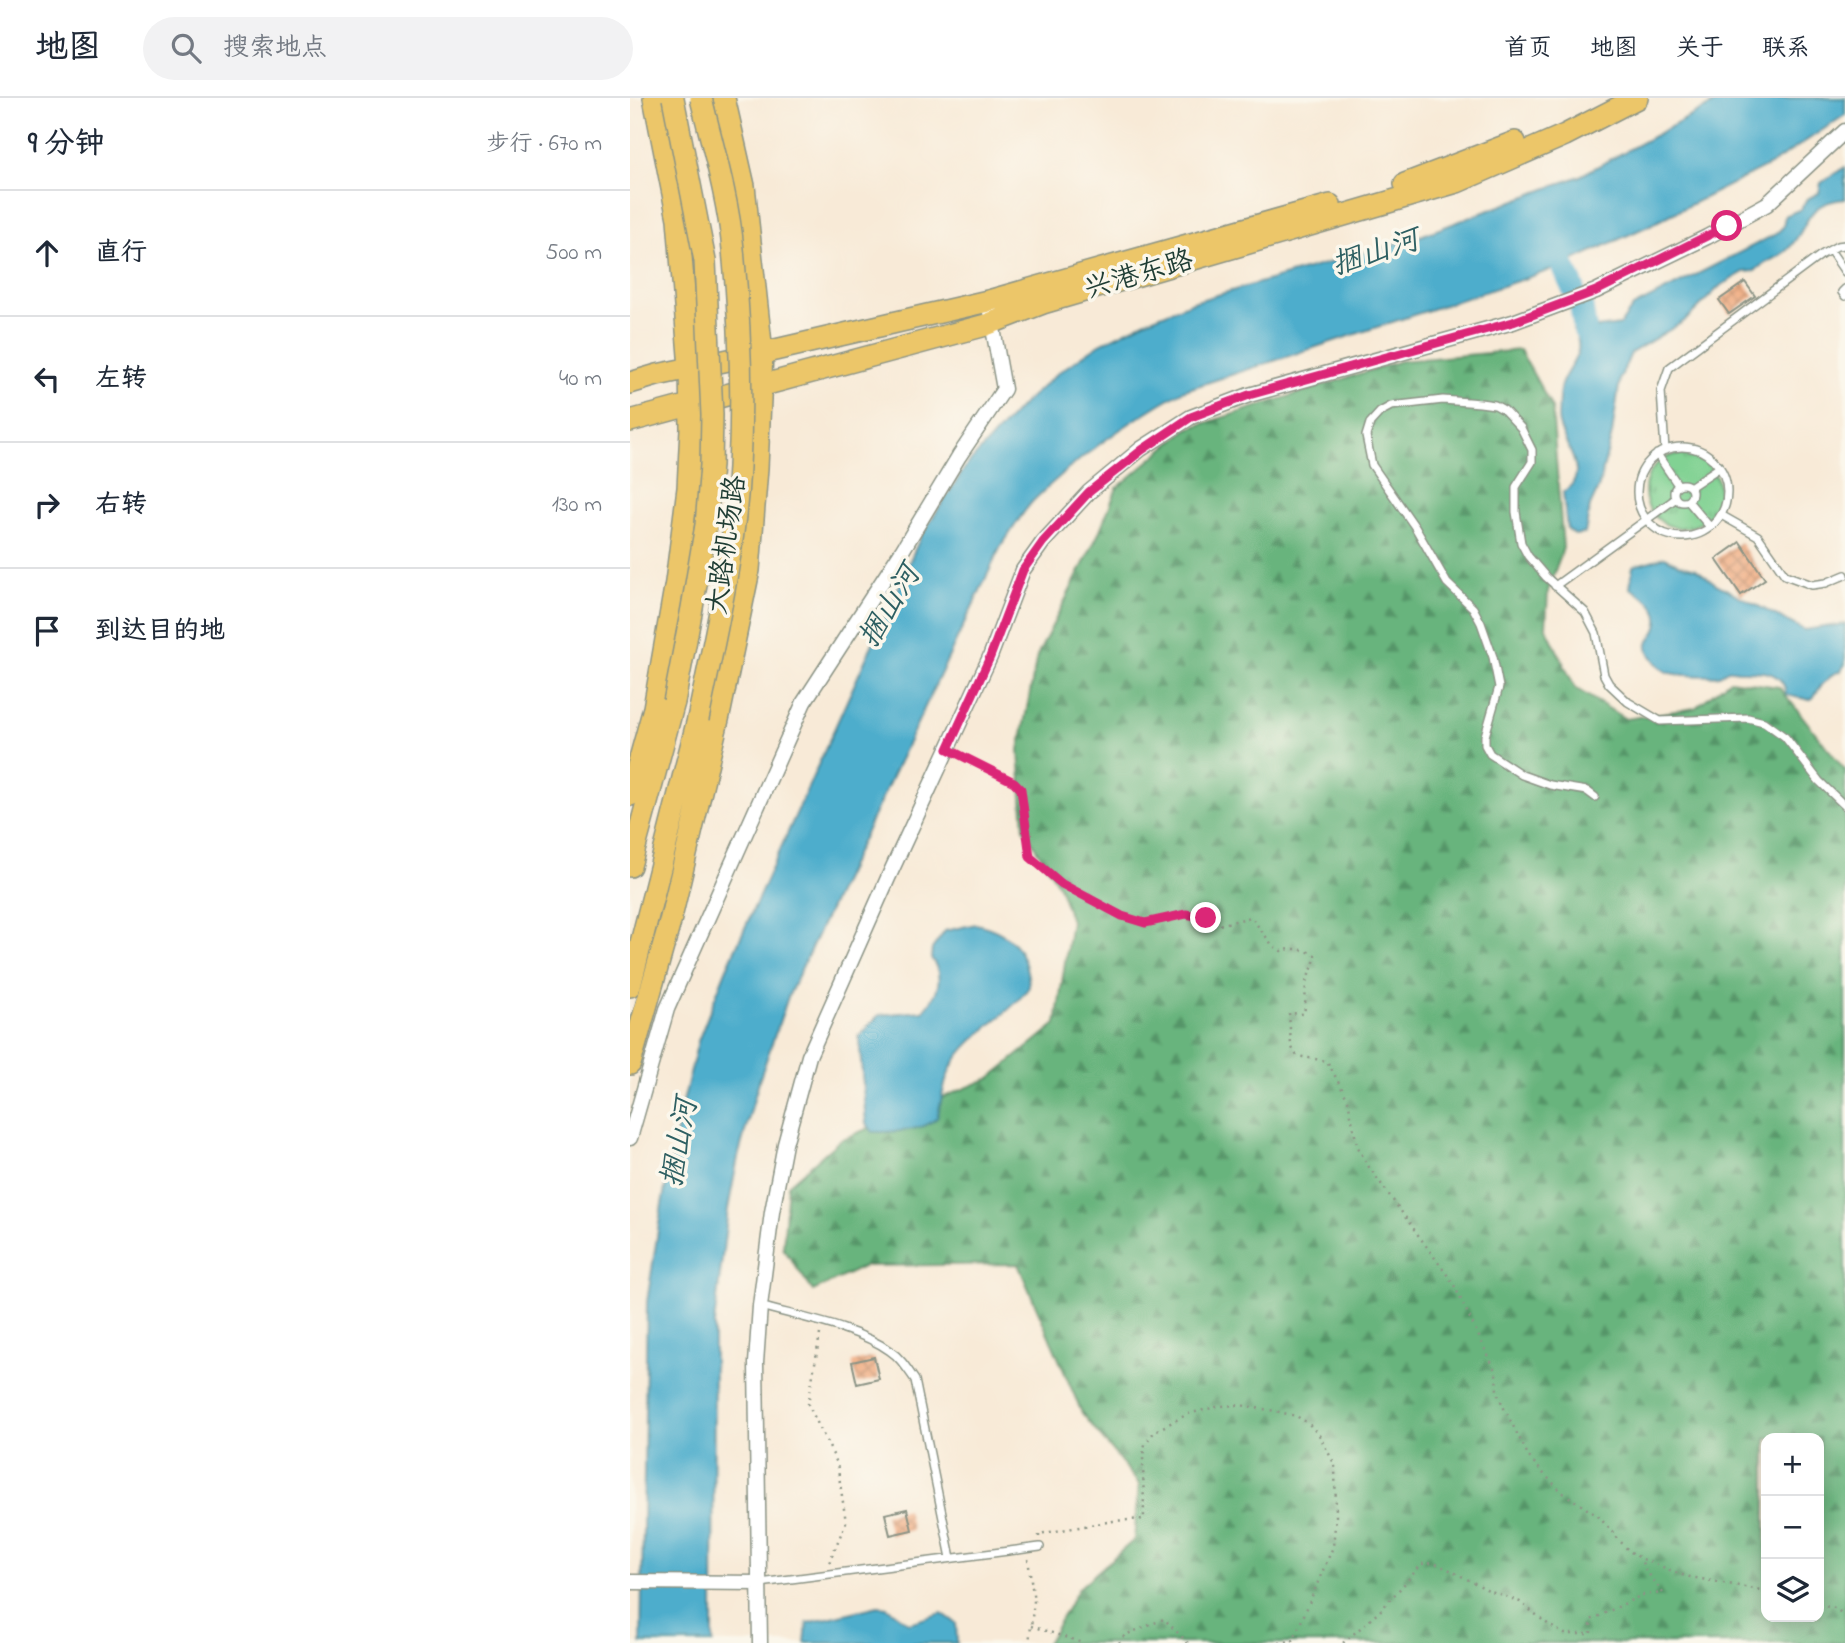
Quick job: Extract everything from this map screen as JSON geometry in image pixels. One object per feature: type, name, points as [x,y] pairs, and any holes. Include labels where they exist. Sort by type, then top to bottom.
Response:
[{"type":"main road","points":[[630,795],[654,708],[676,582],[688,488],[691,406],[678,219],[654,98]]},
{"type":"main road","name":"大路机场路","points":[[630,866],[674,702],[705,525],[711,465],[712,415],[705,261],[673,98]]},
{"type":"main road","name":"大路机场路","points":[[630,986],[698,719],[724,589],[739,469],[741,397],[733,247],[701,98]]},
{"type":"main road","points":[[630,1064],[670,922],[720,711],[749,570],[762,353],[744,186],[724,98]]},
{"type":"main road","name":"兴港东路","points":[[630,383],[988,301],[1402,185],[1572,118],[1609,98]]},
{"type":"main road","name":"兴港东路","points":[[630,421],[992,323],[1043,303],[1457,182],[1565,135],[1637,98]]},
{"type":"street","points":[[760,1643],[756,1363],[772,1212],[783,1155],[809,1056],[990,657],[1023,570],[1043,542],[1089,492],[1142,450],[1191,417],[1249,395],[1513,322],[1596,291],[1695,243],[1767,204],[1845,131]]},
{"type":"street","points":[[630,1138],[667,1009],[804,702],[1004,389],[988,301]]},
{"type":"street","points":[[632,1582],[760,1583]]},
{"type":"lane","points":[[1665,450],[1661,391],[1669,368],[1736,316],[1830,250],[1845,245]]},
{"type":"lane","points":[[1830,250],[1845,272]]},
{"type":"lane","points":[[1845,289],[1842,292],[1845,296]]},
{"type":"lane","points":[[1595,797],[1587,791],[1550,785],[1522,775],[1490,754],[1485,745],[1485,736],[1499,687],[1493,657],[1481,623],[1473,608],[1447,583],[1415,527],[1372,465],[1366,436],[1370,424],[1380,412],[1391,406],[1424,401],[1465,401],[1495,405],[1513,419],[1521,428],[1532,450],[1532,462],[1516,487],[1517,528],[1528,556],[1555,586],[1586,612],[1596,633],[1604,675],[1609,684],[1623,697],[1660,721],[1748,718],[1764,722],[1785,737],[1819,781],[1845,806]]},
{"type":"lane","points":[[1692,447],[1706,453],[1720,467],[1725,477],[1725,507],[1710,527],[1693,536],[1664,534],[1651,526],[1637,501],[1641,472],[1650,460],[1665,450],[1692,447]]},
{"type":"lane","points":[[1657,454],[1678,485]]},
{"type":"lane","points":[[1690,487],[1720,467]]},
{"type":"lane","points":[[1675,499],[1682,503],[1688,501],[1692,493],[1690,487],[1678,485]]},
{"type":"lane","points":[[1675,499],[1674,493],[1678,485]]},
{"type":"lane","points":[[1555,586],[1675,499]]},
{"type":"lane","points":[[1688,501],[1710,527]]},
{"type":"lane","points":[[1721,514],[1758,536],[1785,575],[1812,585],[1826,583],[1845,575]]},
{"type":"lane","points":[[760,1306],[874,1340],[892,1352],[905,1366],[915,1380],[951,1558]]},
{"type":"lane","points":[[760,1583],[1040,1547]]},
{"type":"path","points":[[948,749],[1014,782],[1021,789],[1030,857],[1062,884],[1122,916],[1145,923],[1186,914],[1206,918],[1219,925],[1251,917],[1273,946],[1281,951],[1289,948],[1306,950],[1315,955],[1314,968],[1306,982],[1304,1014],[1289,1013],[1291,1045],[1297,1056],[1327,1061],[1348,1100],[1357,1145],[1366,1163],[1452,1283],[1496,1372],[1497,1392],[1529,1457],[1562,1492],[1599,1517],[1628,1550],[1640,1558],[1685,1576],[1761,1590]]},
{"type":"path","points":[[821,1327],[808,1404],[837,1463],[846,1522],[825,1574]]},
{"type":"path","points":[[1040,1547],[1039,1534],[1113,1521],[1144,1519],[1143,1456],[1145,1444],[1155,1431],[1188,1415],[1220,1406],[1256,1407],[1296,1416],[1308,1423],[1328,1450],[1335,1465],[1334,1547],[1293,1642],[1279,1643]]},
{"type":"path","points":[[1026,1549],[1034,1601],[1029,1643]]},
{"type":"path","points":[[1343,1643],[1380,1611],[1426,1562],[1448,1569],[1486,1589],[1520,1602],[1564,1634],[1591,1634],[1591,1620],[1642,1595],[1663,1593],[1640,1558]]},
{"type":"path","points":[[1824,1606],[1835,1608],[1845,1616]]},
{"type":"path","points":[[1119,1643],[1125,1635],[1164,1619],[1188,1643]]},
{"type":"path","points":[[1031,1626],[1083,1643]]},
{"type":"green space","points":[[1520,350],[1552,408],[1563,548],[1548,591],[1546,627],[1575,688],[1626,719],[1695,708],[1730,680],[1779,687],[1845,770],[1845,1643],[1047,1643],[1079,1588],[1134,1540],[1139,1484],[1082,1413],[1018,1264],[865,1266],[813,1291],[783,1248],[788,1185],[840,1140],[990,1078],[1056,1024],[1071,921],[1059,886],[1024,829],[1019,750],[1037,656],[1098,535],[1117,488],[1187,429],[1400,361]]},
{"type":"green space","points":[[1682,454],[1696,457],[1708,465],[1716,477],[1719,491],[1716,505],[1708,517],[1696,525],[1682,528],[1668,525],[1656,517],[1648,505],[1645,491],[1648,477],[1656,465],[1668,457]]},
{"type":"water","name":"捆山河","points":[[1724,98],[1845,98],[1845,115],[1770,165],[1554,269],[1182,391],[1123,427],[1086,455],[1051,484],[1020,517],[1000,548],[788,997],[759,1081],[738,1157],[728,1209],[714,1324],[713,1643],[641,1643],[647,1302],[662,1204],[698,1041],[726,970],[921,536],[966,466],[1024,403],[1059,372],[1100,344],[1146,321],[1193,302],[1415,238],[1580,176]]},
{"type":"water","points":[[1845,167],[1845,199],[1831,201],[1814,211],[1787,250],[1755,271],[1744,272],[1720,286],[1686,320],[1631,353],[1620,379],[1612,434],[1598,489],[1590,506],[1585,533],[1575,535],[1567,529],[1563,492],[1576,476],[1573,456],[1558,418],[1561,385],[1578,352],[1577,338],[1573,330],[1592,323],[1597,328],[1620,325],[1633,307],[1776,234],[1783,227],[1785,216],[1801,209],[1807,199],[1819,193],[1821,183]]},
{"type":"water","points":[[1665,557],[1696,569],[1716,584],[1804,630],[1845,624],[1845,664],[1841,671],[1833,674],[1809,700],[1786,694],[1780,680],[1769,673],[1729,670],[1709,676],[1666,672],[1655,661],[1648,648],[1658,623],[1656,610],[1630,588],[1633,566]]},
{"type":"water","points":[[976,924],[999,932],[1015,945],[1025,963],[1029,987],[960,1054],[947,1078],[937,1118],[915,1129],[873,1132],[866,1123],[859,1036],[879,1015],[923,1011],[933,999],[938,986],[938,972],[931,958],[932,949],[945,931]]},
{"type":"water","points":[[878,1606],[887,1607],[909,1623],[942,1613],[956,1623],[957,1643],[805,1643],[807,1623]]},
{"type":"building","points":[[1745,282],[1755,296],[1729,314],[1719,300]]},
{"type":"building","points":[[1740,542],[1765,579],[1741,595],[1716,559]]},
{"type":"building","points":[[874,1357],[879,1379],[857,1384],[852,1362]]},
{"type":"building","points":[[907,1509],[912,1530],[890,1535],[885,1514]]},
{"type":"waterway","points":[[1550,236],[1573,288]]},
{"type":"waterway","points":[[1581,304],[1585,330]]},
{"type":"route","points":[[1206,918],[1186,914],[1145,923],[1122,916],[1062,884],[1030,857],[1021,789],[1014,782],[948,749],[990,657],[1023,570],[1043,542],[1089,492],[1142,450],[1191,417],[1249,395],[1513,322],[1596,291],[1727,226]]}]
